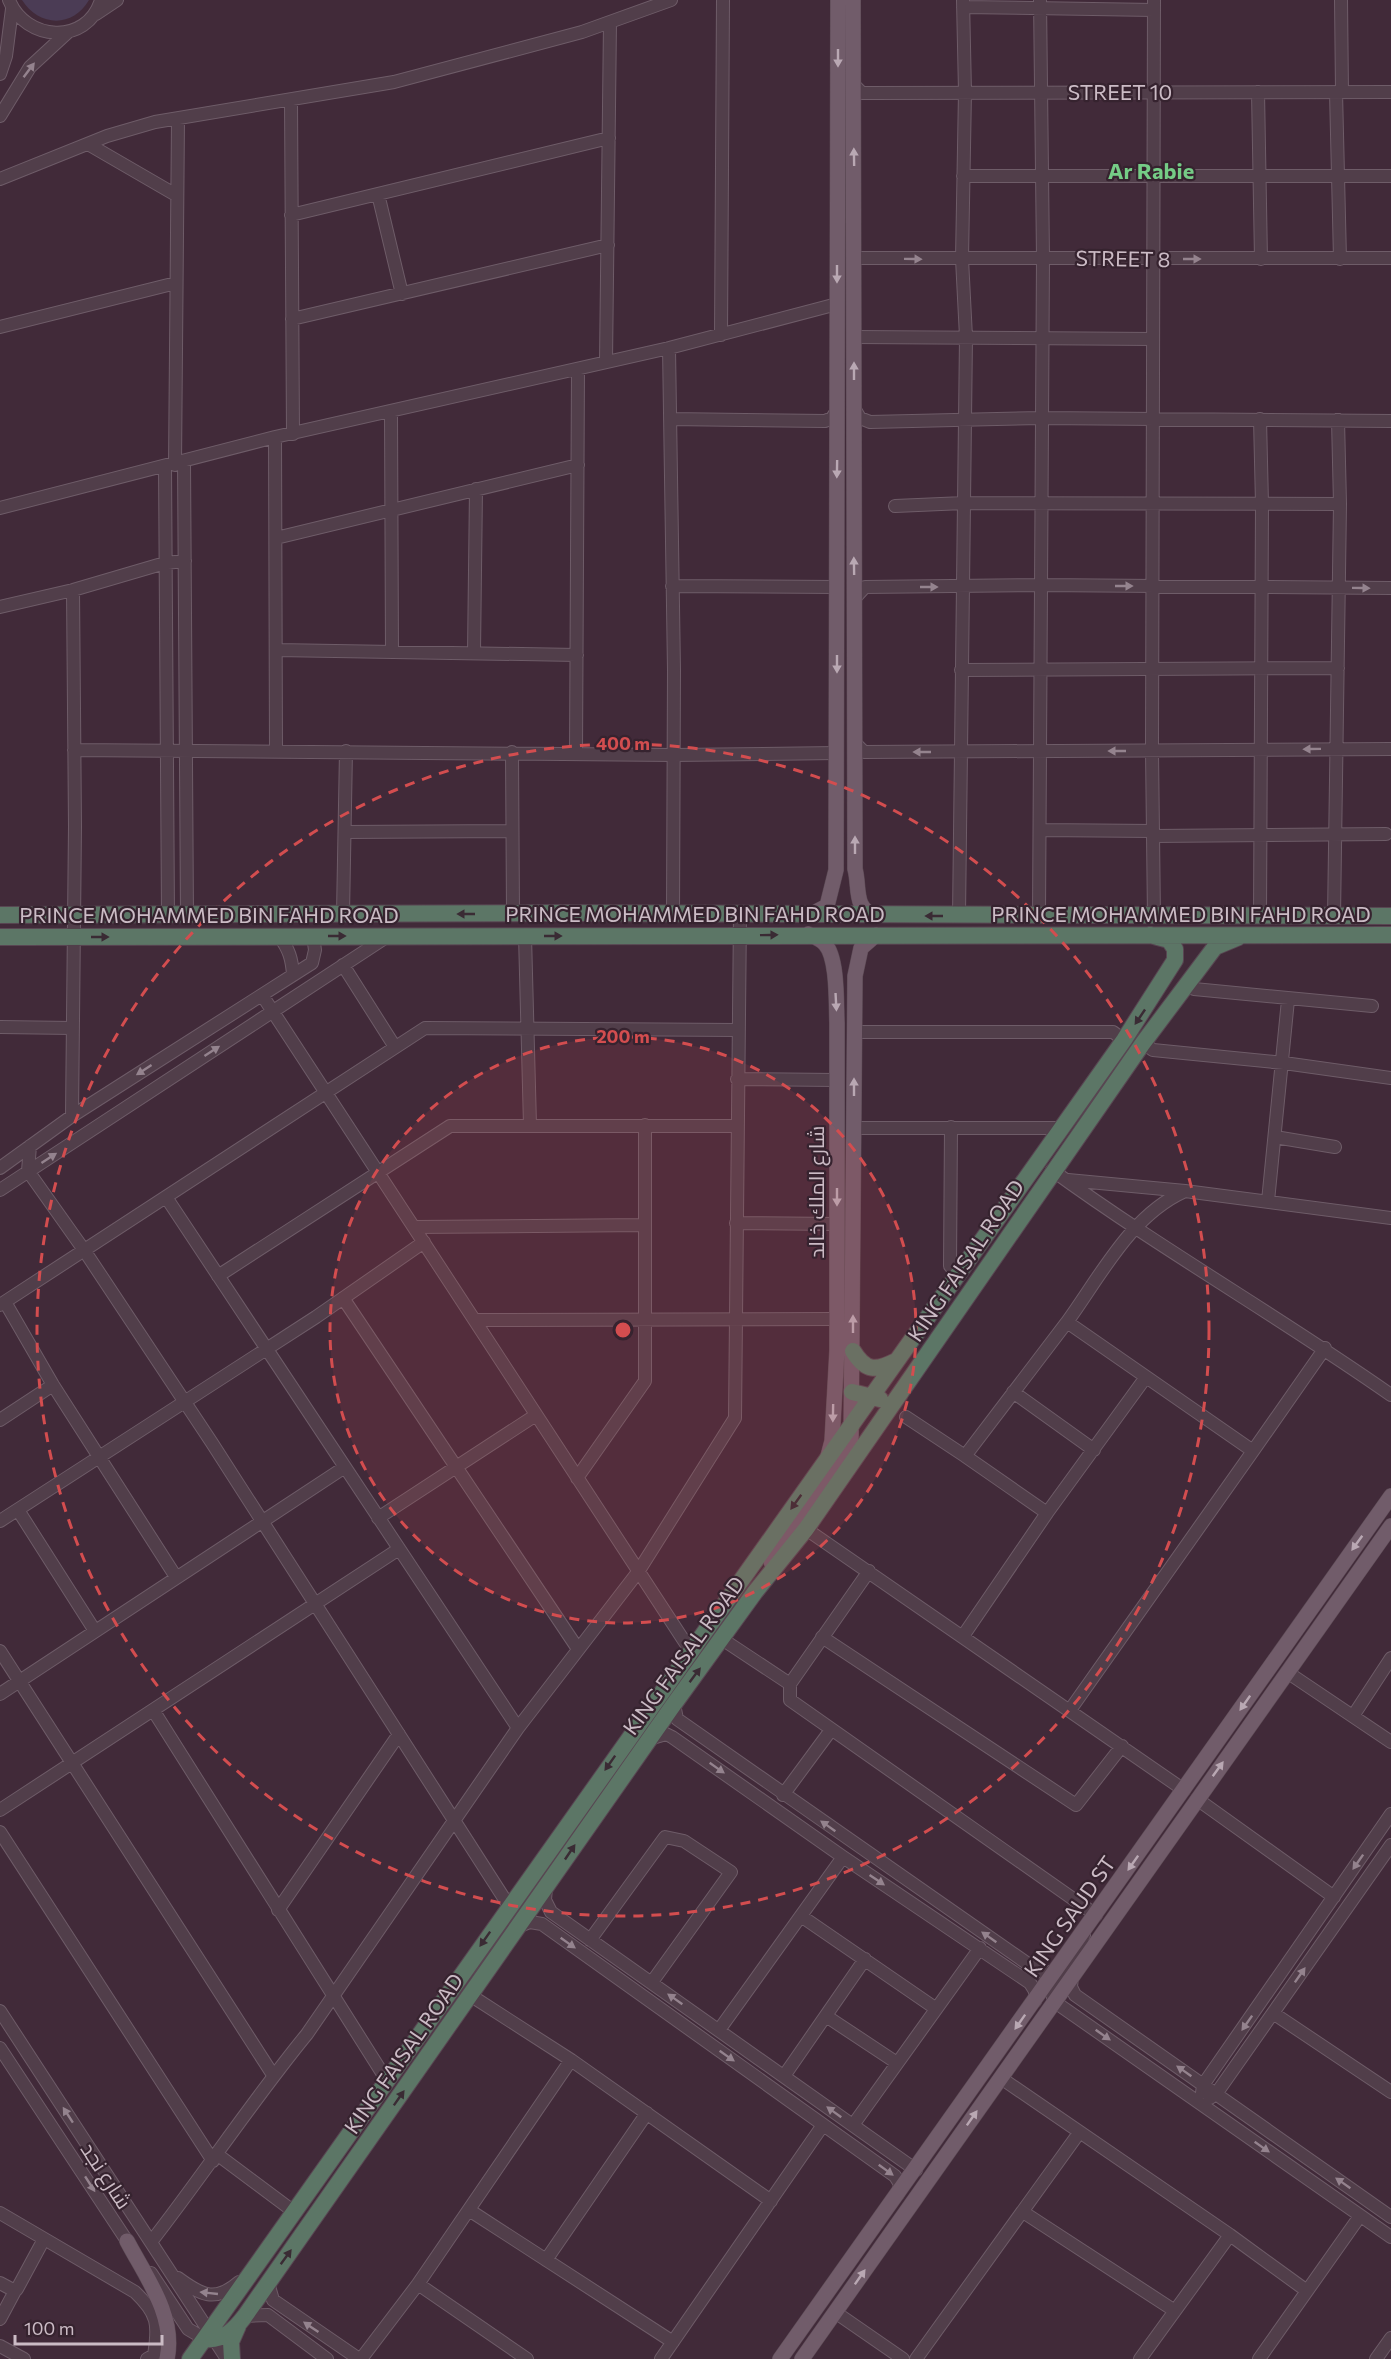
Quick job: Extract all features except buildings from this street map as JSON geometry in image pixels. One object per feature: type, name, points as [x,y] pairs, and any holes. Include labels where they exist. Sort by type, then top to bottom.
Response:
[{"type":"highway","name":"PRINCE MOHAMMED BIN FAHD ROAD","points":[[0,915],[513,913],[1154,917],[1391,916]]},
{"type":"highway","name":"PRINCE MOHAMMED BIN FAHD ROAD","points":[[0,937],[808,934],[1239,937],[1391,935]]},
{"type":"highway","points":[[1150,935],[1164,938],[1172,944],[1176,954],[1172,968],[1185,967],[1189,972],[1191,986]]},
{"type":"highway","name":"KING FAISAL ROAD","points":[[210,2337],[228,2334],[242,2320],[649,1739],[755,1592],[806,1529],[962,1306],[1010,1231],[1059,1175],[1143,1043],[1191,986],[1215,947],[1239,937]]},
{"type":"highway","name":"KING FAISAL ROAD","points":[[190,2359],[210,2337],[249,2274],[293,2211],[1063,1128],[1172,968]]},
{"type":"highway","points":[[852,1392],[871,1398],[881,1398],[891,1392],[951,1306],[1010,1231]]},
{"type":"highway","points":[[853,1351],[863,1366],[870,1370],[880,1369],[897,1361]]},
{"type":"highway","points":[[230,2359],[231,2343],[242,2320]]},
{"type":"main road","points":[[838,0],[836,870],[838,883],[848,887],[855,880],[853,0]]},
{"type":"main road","points":[[837,152],[844,191],[845,252],[848,257],[855,258]]},
{"type":"main road","points":[[855,869],[860,904],[866,912],[875,915]]},
{"type":"main road","points":[[810,915],[827,906],[836,870]]},
{"type":"main road","name":"شارع الملك خالد","points":[[808,934],[828,947],[834,975],[837,1325],[832,1441],[826,1460]]},
{"type":"main road","name":"شارع الملك خالد","points":[[755,1592],[774,1557],[845,1455],[851,1442],[855,976],[861,948],[876,935]]},
{"type":"main road","points":[[834,975],[837,965],[845,961],[853,965],[855,976]]},
{"type":"main road","points":[[837,1325],[841,1352],[841,1380],[844,1387],[852,1392]]},
{"type":"main road","name":"KING SAUD ST","points":[[780,2359],[898,2196],[1391,1496]]},
{"type":"main road","name":"KING SAUD ST","points":[[802,2359],[1391,1526]]},
{"type":"main road","points":[[1303,1649],[1317,1620],[1347,1576],[1347,1569],[1337,1570]]},
{"type":"main road","points":[[881,2247],[892,2221],[920,2182],[921,2176],[916,2170]]},
{"type":"main road","points":[[127,2241],[164,2312],[169,2332],[168,2359]]},
{"type":"street","points":[[92,16],[101,0]]},
{"type":"street","points":[[0,116],[30,67],[68,32],[80,27],[92,16],[117,0]]},
{"type":"street","points":[[0,179],[88,144],[155,122],[394,82],[582,32],[671,0]]},
{"type":"street","points":[[721,335],[723,0]]},
{"type":"street","points":[[1340,259],[1338,176],[1341,0]]},
{"type":"street","points":[[11,4],[20,18],[33,28],[44,32],[68,32]]},
{"type":"street","points":[[0,74],[6,57],[11,4]]},
{"type":"street","points":[[959,916],[959,753],[966,337],[962,260],[965,92],[963,4],[1040,4],[1154,5],[1152,339],[1154,917]]},
{"type":"street","points":[[1039,915],[1043,258],[1040,4]]},
{"type":"street","points":[[606,362],[610,22]]},
{"type":"street","name":"STREET 10","points":[[853,84],[862,93],[1391,92]]},
{"type":"street","points":[[1258,92],[1262,259]]},
{"type":"street","points":[[291,101],[293,434]]},
{"type":"street","points":[[168,915],[165,563],[174,465],[178,119]]},
{"type":"street","points":[[291,215],[609,138]]},
{"type":"street","points":[[88,144],[176,195]]},
{"type":"street","points":[[963,176],[1043,174],[1391,176]]},
{"type":"street","points":[[378,194],[402,294]]},
{"type":"street","points":[[292,319],[608,245]]},
{"type":"street","name":"STREET 8","points":[[855,258],[962,260],[1391,258]]},
{"type":"street","points":[[0,327],[176,283]]},
{"type":"street","points":[[0,508],[174,465],[275,437],[391,413],[669,348],[837,304]]},
{"type":"street","points":[[854,337],[1042,336],[1152,339]]},
{"type":"street","points":[[669,348],[674,914]]},
{"type":"street","points":[[576,753],[579,369]]},
{"type":"street","points":[[854,408],[860,418],[870,422],[1041,418],[1391,420]]},
{"type":"street","points":[[670,419],[819,421],[829,420],[838,409]]},
{"type":"street","points":[[391,413],[392,652]]},
{"type":"street","points":[[1260,419],[1262,504],[1260,916]]},
{"type":"street","points":[[1334,917],[1340,504],[1338,420]]},
{"type":"street","points":[[275,437],[276,750]]},
{"type":"street","points":[[174,465],[185,561],[188,750],[187,915]]},
{"type":"street","points":[[276,538],[578,465]]},
{"type":"street","points":[[474,653],[476,489]]},
{"type":"street","points":[[895,506],[964,503],[1340,504]]},
{"type":"street","points":[[0,607],[73,590],[165,563],[185,561]]},
{"type":"street","points":[[854,599],[865,587],[1041,585],[1391,588]]},
{"type":"street","points":[[672,586],[836,586]]},
{"type":"street","points":[[72,1116],[73,590]]},
{"type":"street","points":[[277,650],[577,655]]},
{"type":"street","points":[[961,670],[1338,668]]},
{"type":"street","points":[[854,742],[864,752],[1391,749]]},
{"type":"street","points":[[74,750],[672,755],[837,753]]},
{"type":"street","points":[[344,914],[346,751]]},
{"type":"street","points":[[512,752],[513,913]]},
{"type":"street","points":[[1040,830],[1261,835],[1386,834]]},
{"type":"street","points":[[345,832],[512,831]]},
{"type":"street","points":[[151,2242],[216,2158],[273,2075],[307,2034],[518,1728],[638,1572],[735,1418],[736,1126],[740,914]]},
{"type":"street","points":[[279,936],[292,958],[293,975]]},
{"type":"street","points":[[0,1168],[72,1116],[312,963],[315,950],[313,936]]},
{"type":"street","points":[[0,1190],[389,936]]},
{"type":"street","points":[[525,936],[530,1125]]},
{"type":"street","points":[[344,965],[395,1047]]},
{"type":"street","points":[[1191,986],[1288,1000],[1372,1006]]},
{"type":"street","points":[[262,994],[690,1650]]},
{"type":"street","points":[[1268,1201],[1284,1063],[1288,1000]]},
{"type":"street","points":[[0,1028],[73,1028]]},
{"type":"street","points":[[176,1576],[2,1304],[425,1028],[738,1030]]},
{"type":"street","points":[[854,1032],[1113,1032],[1124,1040]]},
{"type":"street","points":[[1143,1043],[1154,1050],[1284,1063],[1391,1078]]},
{"type":"street","points":[[737,1079],[836,1080]]},
{"type":"street","points":[[577,1478],[645,1382],[645,1125]]},
{"type":"street","points":[[218,1276],[378,1170],[450,1126],[736,1126]]},
{"type":"street","points":[[951,1127],[950,1266],[958,1273]]},
{"type":"street","points":[[854,1128],[1063,1128]]},
{"type":"street","points":[[1275,1137],[1335,1147]]},
{"type":"street","points":[[30,1146],[28,1172],[84,1250],[263,1522],[509,1906]]},
{"type":"street","points":[[1059,1175],[1391,1218]]},
{"type":"street","points":[[1059,1175],[1135,1227],[1326,1348],[1391,1395]]},
{"type":"street","points":[[965,1456],[1067,1322],[1135,1227],[1160,1204],[1185,1191]]},
{"type":"street","points":[[166,1197],[518,1728]]},
{"type":"street","points":[[736,1223],[837,1224]]},
{"type":"street","points":[[415,1227],[645,1226]]},
{"type":"street","points":[[0,1521],[267,1349],[424,1242]]},
{"type":"street","points":[[344,1298],[579,1649]]},
{"type":"street","points":[[475,1320],[735,1320],[837,1325]]},
{"type":"street","points":[[1067,1322],[1253,1451]]},
{"type":"street","points":[[1070,1710],[1326,1348]]},
{"type":"street","points":[[963,1636],[1047,1513],[1146,1377]]},
{"type":"street","points":[[0,1420],[53,1385]]},
{"type":"street","points":[[1013,1392],[1094,1450]]},
{"type":"street","points":[[378,1518],[536,1415]]},
{"type":"street","points":[[906,1417],[1047,1513]]},
{"type":"street","points":[[0,1695],[176,1576],[345,1467]]},
{"type":"street","points":[[18,1510],[95,1631]]},
{"type":"street","points":[[806,1529],[1184,1790]]},
{"type":"street","points":[[0,1810],[399,1549]]},
{"type":"street","points":[[869,1571],[790,1684],[790,1700],[1096,1916]]},
{"type":"street","points":[[822,1637],[1076,1805],[1122,1746]]},
{"type":"street","points":[[722,1639],[790,1684]]},
{"type":"street","points":[[0,1651],[273,2075]]},
{"type":"street","points":[[1353,1716],[1391,1658]]},
{"type":"street","points":[[1287,1672],[1391,1742]]},
{"type":"street","points":[[674,1704],[677,1719],[783,1795],[1042,1973],[1057,1970]]},
{"type":"street","points":[[153,1710],[332,1997],[386,2079]]},
{"type":"street","points":[[783,1795],[831,1730]]},
{"type":"street","points":[[278,1910],[399,1734]]},
{"type":"street","points":[[649,1739],[666,1734],[698,1755],[843,1857],[1010,1968],[1034,1987],[1035,2001]]},
{"type":"street","points":[[698,1755],[708,1740]]},
{"type":"street","points":[[1197,1799],[1334,1897]]},
{"type":"street","points":[[1201,2104],[1203,2085],[1391,1814]]},
{"type":"street","points":[[0,1832],[216,2158],[293,2211]]},
{"type":"street","points":[[590,1940],[665,1837],[684,1841],[730,1872],[652,1982]]},
{"type":"street","points":[[1201,2104],[1216,2094],[1391,1845]]},
{"type":"street","points":[[719,2030],[843,1857]]},
{"type":"street","points":[[546,1888],[545,1900],[551,1912],[916,2170]]},
{"type":"street","points":[[801,1916],[935,2008]]},
{"type":"street","points":[[517,1928],[530,1922],[542,1924],[895,2176],[900,2184],[898,2196]]},
{"type":"street","points":[[1087,1928],[1077,1954],[1051,1992],[1055,2002],[1391,2237]]},
{"type":"street","points":[[853,2126],[980,1948]]},
{"type":"street","points":[[1010,1968],[1019,1957]]},
{"type":"street","points":[[784,2076],[864,1959]]},
{"type":"street","points":[[1072,1976],[1071,1987],[1075,1995],[1391,2217]]},
{"type":"street","points":[[470,1995],[571,2060],[771,2201]]},
{"type":"street","name":"شارع نجد","points":[[0,2011],[170,2271],[210,2337]]},
{"type":"street","points":[[1273,2013],[1391,2092]]},
{"type":"street","points":[[826,2016],[897,2063]]},
{"type":"street","name":"شارع نجد","points":[[0,2048],[188,2330],[210,2337]]},
{"type":"street","points":[[268,2283],[273,2300],[285,2310],[360,2359],[418,2284],[571,2060]]},
{"type":"street","points":[[1001,2078],[1230,2235],[1307,2291]]},
{"type":"street","points":[[546,2260],[646,2113]]},
{"type":"street","points":[[661,2359],[823,2125]]},
{"type":"street","points":[[916,2359],[1079,2133]]},
{"type":"street","points":[[469,2210],[673,2342]]},
{"type":"street","points":[[1023,2212],[1175,2311]]},
{"type":"street","points":[[0,2213],[135,2292],[150,2307],[156,2320],[154,2355],[147,2359]]},
{"type":"street","points":[[1259,2359],[1360,2216]]},
{"type":"street","points":[[1140,2359],[1230,2235]]},
{"type":"street","points":[[0,2319],[44,2239]]},
{"type":"street","points":[[170,2271],[194,2289],[209,2295],[227,2292],[249,2274]]},
{"type":"street","points":[[0,2283],[15,2291]]},
{"type":"street","points":[[418,2284],[527,2359]]},
{"type":"street","points":[[279,2323],[285,2310]]},
{"type":"street","points":[[835,2312],[903,2359]]},
{"type":"street","points":[[242,2320],[262,2313],[327,2359]]},
{"type":"street","points":[[210,2337],[230,2359]]},
{"type":"street","points":[[1376,2359],[1391,2338]]},
{"type":"street","points":[[0,2346],[24,2359]]},
{"type":"shaded area","points":[[22,0],[89,0],[74,16],[56,21],[37,15]]},
{"type":"district","name":"Ar Rabie","points":[[1151,170]]}]
